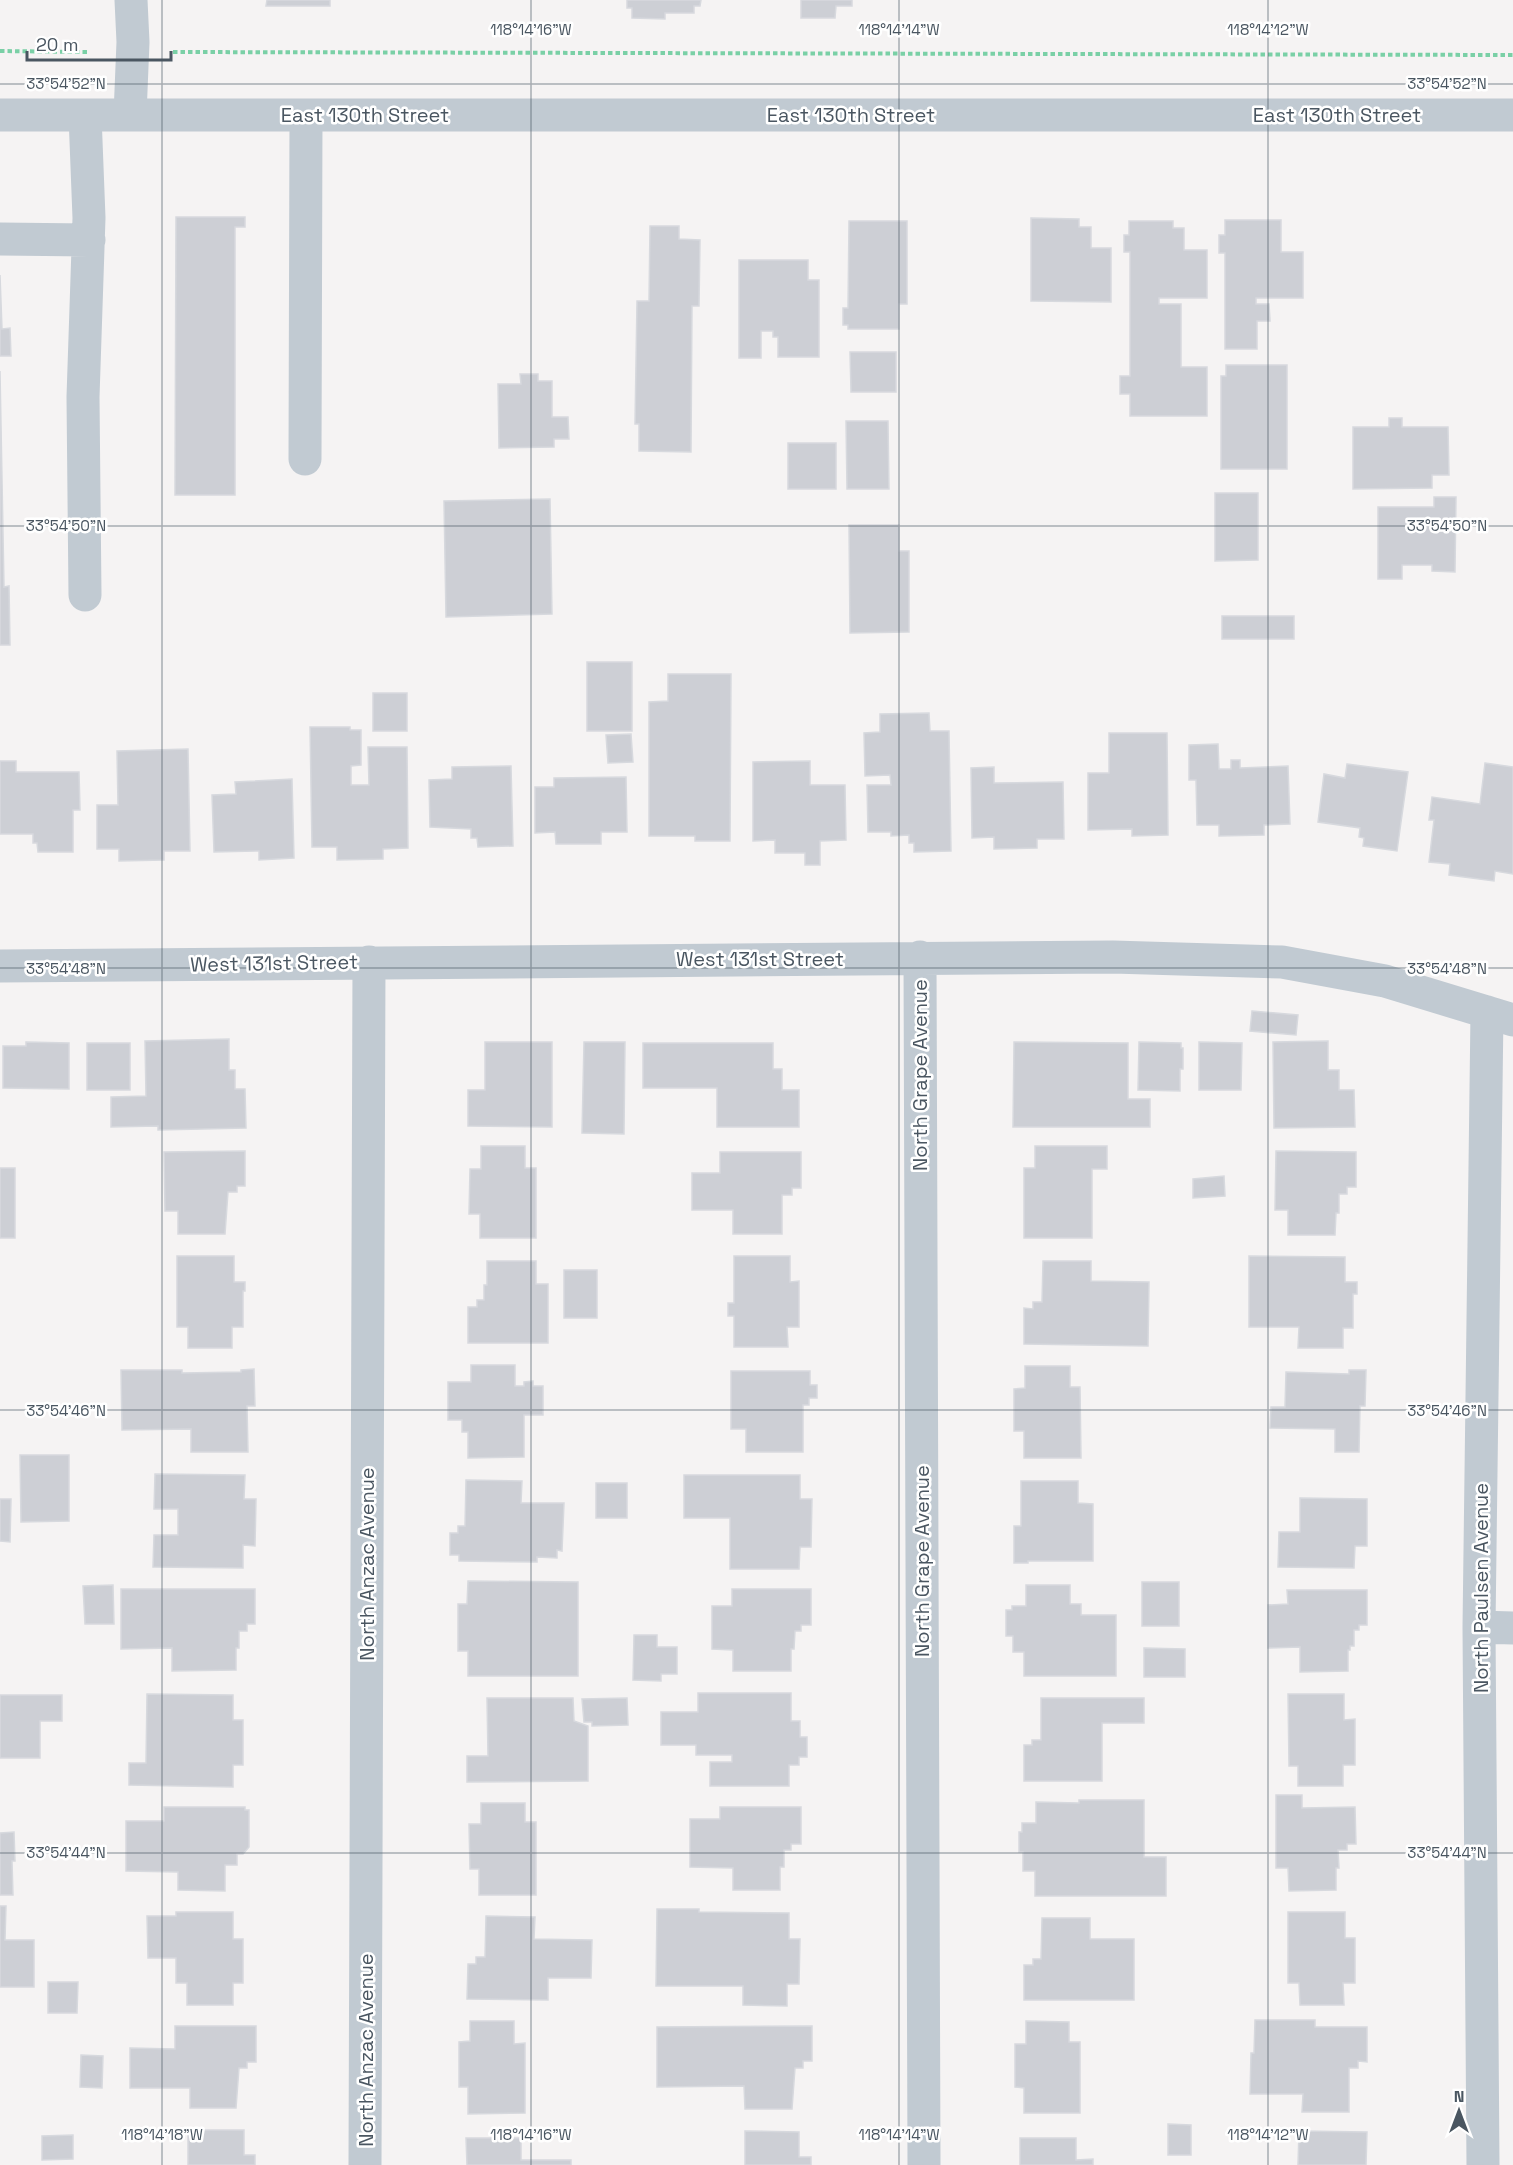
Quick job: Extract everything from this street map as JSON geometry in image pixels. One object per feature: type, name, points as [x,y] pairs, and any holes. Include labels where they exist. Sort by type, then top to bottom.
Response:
[{"type":"street","points":[[130,115],[131,0]]},
{"type":"street","name":"East 130th Street","points":[[0,115],[1513,115]]},
{"type":"street","points":[[85,115],[89,240],[83,397],[85,595]]},
{"type":"street","points":[[305,459],[306,115]]},
{"type":"street","points":[[0,238],[89,240]]},
{"type":"street","name":"West 131st Street","points":[[0,966],[920,957],[1113,957],[1282,962],[1385,981],[1500,1016]]},
{"type":"street","name":"North Grape Avenue","points":[[920,957],[924,2165]]},
{"type":"street","name":"North Anzac Avenue","points":[[366,2165],[369,962]]},
{"type":"street","name":"North Paulsen Avenue","points":[[1483,2165],[1479,1627],[1500,1016]]},
{"type":"street","points":[[1479,1627],[1513,1628]]},
{"type":"path","points":[[0,51],[1513,55]]},
{"type":"building","points":[[267,0],[330,0],[330,6],[266,6]]},
{"type":"building","points":[[627,0],[701,0],[700,6],[694,6],[694,13],[665,13],[665,19],[632,18],[632,8],[627,8]]},
{"type":"building","points":[[801,0],[852,0],[852,6],[836,6],[835,18],[801,18]]},
{"type":"building","points":[[176,217],[245,217],[245,227],[235,227],[235,495],[175,495]]},
{"type":"building","points":[[1031,218],[1079,219],[1079,227],[1091,227],[1091,248],[1111,248],[1111,302],[1031,301]]},
{"type":"building","points":[[1225,220],[1281,220],[1281,252],[1303,252],[1303,298],[1256,298],[1256,304],[1269,304],[1270,321],[1257,321],[1257,349],[1225,349],[1225,253],[1219,253],[1219,235],[1225,235]]},
{"type":"building","points":[[849,221],[907,221],[907,304],[899,304],[899,329],[848,329],[848,325],[843,325],[843,308],[848,308]]},
{"type":"building","points":[[1129,221],[1173,221],[1173,228],[1184,228],[1184,250],[1207,250],[1207,298],[1159,298],[1159,304],[1181,304],[1181,367],[1207,367],[1207,416],[1130,416],[1130,394],[1120,394],[1120,376],[1130,376],[1130,252],[1124,252],[1124,235],[1129,235]]},
{"type":"building","points":[[650,226],[679,226],[679,239],[700,240],[699,306],[692,306],[691,452],[639,451],[639,424],[635,424],[637,301],[649,301]]},
{"type":"building","points":[[739,260],[808,260],[808,280],[819,280],[819,357],[778,357],[778,337],[773,337],[773,331],[761,331],[761,358],[739,358]]},
{"type":"building","points":[[0,275],[2,329],[10,328],[11,356],[0,356]]},
{"type":"building","points":[[850,352],[896,352],[896,392],[851,392]]},
{"type":"building","points":[[1226,365],[1287,365],[1287,469],[1221,469],[1221,376],[1226,376]]},
{"type":"building","points":[[0,371],[4,587],[9,586],[10,645],[0,645]]},
{"type":"building","points":[[520,374],[538,374],[538,381],[552,381],[552,417],[568,417],[569,439],[554,439],[554,447],[499,448],[498,384],[521,384]]},
{"type":"building","points":[[1389,418],[1402,418],[1402,427],[1448,427],[1449,475],[1432,475],[1432,488],[1353,489],[1353,427],[1389,427]]},
{"type":"building","points":[[846,421],[888,421],[889,489],[847,489]]},
{"type":"building","points":[[788,443],[836,443],[836,489],[788,489]]},
{"type":"building","points":[[1215,493],[1258,493],[1258,560],[1215,561]]},
{"type":"building","points":[[1434,497],[1456,497],[1455,572],[1432,571],[1432,565],[1402,565],[1402,579],[1378,579],[1378,507],[1434,507]]},
{"type":"building","points":[[550,499],[552,614],[446,617],[444,501]]},
{"type":"building","points":[[849,525],[899,525],[899,551],[909,551],[909,632],[850,633]]},
{"type":"building","points":[[1222,616],[1294,616],[1294,639],[1222,639]]},
{"type":"building","points":[[587,662],[632,662],[632,731],[587,731]]},
{"type":"building","points":[[668,674],[731,674],[730,841],[695,841],[695,836],[649,836],[649,702],[668,701]]},
{"type":"building","points":[[373,693],[407,693],[407,731],[373,731]]},
{"type":"building","points":[[929,713],[930,731],[949,731],[951,851],[914,852],[914,843],[909,843],[909,835],[891,836],[891,832],[868,832],[867,785],[891,785],[890,775],[865,776],[864,733],[880,732],[880,714]]},
{"type":"building","points":[[310,727],[350,727],[350,730],[361,730],[361,765],[351,766],[351,785],[369,785],[368,747],[407,747],[408,848],[383,849],[383,859],[337,860],[337,847],[312,847]]},
{"type":"building","points":[[1109,733],[1167,733],[1168,835],[1132,836],[1132,829],[1088,830],[1088,773],[1109,773]]},
{"type":"building","points":[[631,734],[633,762],[608,763],[606,735]]},
{"type":"building","points":[[1218,744],[1219,769],[1231,769],[1231,760],[1240,760],[1240,768],[1288,766],[1290,824],[1264,825],[1264,835],[1219,836],[1219,825],[1197,825],[1196,780],[1189,780],[1189,745]]},
{"type":"building","points":[[188,749],[190,851],[164,851],[164,860],[119,861],[119,849],[97,849],[97,805],[118,805],[117,751]]},
{"type":"building","points":[[0,761],[16,761],[16,772],[79,772],[80,810],[73,810],[73,852],[38,852],[37,843],[33,843],[33,834],[0,834]]},
{"type":"building","points":[[810,761],[810,785],[845,785],[846,840],[820,841],[820,865],[805,865],[805,853],[775,853],[775,840],[753,841],[753,762]]},
{"type":"building","points":[[1485,763],[1513,767],[1513,874],[1495,871],[1494,881],[1449,875],[1450,864],[1429,862],[1434,820],[1429,820],[1432,797],[1480,804]]},
{"type":"building","points":[[1347,764],[1408,772],[1397,851],[1363,846],[1364,838],[1359,837],[1360,828],[1318,822],[1324,774],[1345,778]]},
{"type":"building","points":[[511,766],[513,846],[478,847],[477,838],[471,838],[471,829],[430,827],[429,780],[452,779],[452,767]]},
{"type":"building","points":[[994,767],[994,783],[1063,782],[1064,839],[1037,839],[1037,848],[994,849],[994,837],[972,838],[971,768]]},
{"type":"building","points":[[626,777],[627,832],[601,832],[601,844],[556,844],[555,832],[535,833],[535,787],[554,787],[554,778]]},
{"type":"building","points":[[292,779],[294,858],[259,860],[259,851],[214,852],[212,795],[236,794],[235,782]]},
{"type":"building","points":[[1252,1011],[1298,1015],[1296,1035],[1250,1031]]},
{"type":"building","points":[[229,1039],[229,1070],[235,1070],[235,1089],[245,1089],[246,1128],[158,1130],[158,1126],[111,1127],[111,1097],[146,1096],[145,1041]]},
{"type":"building","points":[[1328,1041],[1328,1070],[1339,1070],[1339,1090],[1354,1090],[1355,1127],[1274,1128],[1273,1042]]},
{"type":"building","points":[[26,1042],[69,1043],[69,1089],[3,1088],[3,1046],[26,1046]]},
{"type":"building","points":[[485,1042],[552,1042],[552,1127],[468,1126],[468,1090],[485,1090]]},
{"type":"building","points":[[584,1042],[625,1042],[624,1134],[582,1133]]},
{"type":"building","points":[[1014,1042],[1128,1043],[1128,1099],[1150,1099],[1150,1127],[1013,1127]]},
{"type":"building","points":[[1139,1042],[1181,1043],[1183,1069],[1180,1069],[1180,1091],[1138,1090]]},
{"type":"building","points":[[1199,1042],[1242,1043],[1241,1090],[1199,1090]]},
{"type":"building","points":[[87,1043],[130,1043],[130,1090],[87,1090]]},
{"type":"building","points":[[643,1043],[773,1043],[773,1069],[782,1069],[782,1090],[799,1090],[799,1127],[717,1127],[717,1088],[643,1088]]},
{"type":"building","points":[[481,1146],[525,1146],[525,1168],[536,1168],[536,1238],[480,1238],[480,1214],[469,1214],[470,1169],[481,1169]]},
{"type":"building","points":[[1035,1146],[1107,1146],[1107,1169],[1092,1169],[1092,1238],[1024,1238],[1024,1168],[1035,1168]]},
{"type":"building","points":[[245,1151],[245,1186],[237,1186],[237,1192],[228,1192],[225,1234],[178,1234],[178,1211],[165,1211],[164,1152]]},
{"type":"building","points":[[1276,1151],[1356,1152],[1356,1187],[1347,1187],[1347,1194],[1339,1194],[1339,1213],[1336,1213],[1335,1235],[1288,1235],[1288,1210],[1275,1210]]},
{"type":"building","points":[[720,1152],[801,1152],[801,1188],[792,1188],[792,1195],[782,1195],[782,1234],[733,1234],[733,1210],[692,1210],[692,1173],[720,1173]]},
{"type":"building","points":[[0,1168],[15,1168],[15,1238],[0,1238]]},
{"type":"building","points":[[1224,1176],[1225,1196],[1193,1198],[1193,1179]]},
{"type":"building","points":[[177,1256],[234,1256],[234,1282],[245,1282],[245,1291],[243,1291],[243,1327],[232,1327],[232,1348],[188,1348],[188,1327],[177,1327]]},
{"type":"building","points":[[734,1256],[790,1256],[790,1282],[799,1281],[799,1327],[787,1327],[788,1347],[734,1347],[734,1316],[728,1316],[728,1303],[734,1303]]},
{"type":"building","points":[[1249,1256],[1345,1257],[1345,1282],[1357,1282],[1357,1294],[1353,1294],[1353,1328],[1343,1328],[1343,1348],[1298,1348],[1299,1327],[1249,1327]]},
{"type":"building","points":[[487,1261],[536,1261],[536,1284],[548,1284],[548,1343],[468,1343],[468,1307],[477,1307],[477,1300],[484,1300],[484,1285],[487,1285]]},
{"type":"building","points":[[1043,1261],[1091,1261],[1091,1281],[1149,1282],[1148,1346],[1024,1344],[1024,1308],[1033,1309],[1033,1302],[1042,1302]]},
{"type":"building","points":[[564,1270],[597,1270],[597,1318],[564,1318]]},
{"type":"building","points":[[471,1365],[515,1365],[515,1386],[524,1386],[524,1382],[533,1381],[533,1386],[543,1386],[543,1415],[524,1415],[524,1457],[468,1458],[468,1432],[462,1432],[462,1420],[448,1420],[448,1382],[471,1382]]},
{"type":"building","points":[[1025,1366],[1070,1366],[1070,1387],[1080,1387],[1081,1458],[1024,1458],[1024,1431],[1014,1431],[1014,1389],[1025,1388]]},
{"type":"building","points":[[254,1369],[255,1406],[247,1406],[248,1452],[191,1452],[191,1429],[122,1430],[121,1370],[182,1370],[182,1373],[241,1372],[241,1370]]},
{"type":"building","points":[[1349,1370],[1366,1370],[1365,1406],[1360,1406],[1359,1452],[1335,1452],[1335,1429],[1270,1428],[1271,1407],[1285,1407],[1286,1372],[1349,1374]]},
{"type":"building","points":[[731,1371],[810,1371],[810,1385],[817,1385],[817,1398],[809,1398],[809,1405],[803,1405],[803,1452],[746,1452],[746,1429],[731,1429]]},
{"type":"building","points":[[20,1455],[69,1455],[69,1521],[21,1522]]},
{"type":"building","points":[[155,1474],[245,1475],[244,1499],[256,1499],[255,1546],[243,1545],[243,1568],[153,1567],[154,1535],[178,1535],[178,1509],[154,1509]]},
{"type":"building","points":[[684,1475],[800,1475],[800,1499],[812,1499],[811,1547],[800,1547],[799,1569],[730,1569],[730,1518],[684,1518]]},
{"type":"building","points":[[466,1480],[522,1481],[521,1503],[564,1503],[562,1551],[557,1550],[557,1558],[537,1557],[537,1562],[459,1561],[459,1555],[450,1555],[450,1533],[458,1533],[458,1526],[465,1526]]},
{"type":"building","points":[[1021,1481],[1078,1481],[1078,1503],[1093,1504],[1093,1561],[1014,1563],[1014,1526],[1021,1526]]},
{"type":"building","points":[[596,1483],[627,1483],[627,1518],[596,1518]]},
{"type":"building","points":[[1300,1498],[1367,1499],[1367,1546],[1355,1546],[1354,1568],[1278,1567],[1279,1532],[1300,1532]]},
{"type":"building","points":[[0,1499],[11,1499],[10,1542],[0,1541]]},
{"type":"building","points":[[468,1581],[578,1582],[578,1676],[468,1676],[468,1651],[458,1651],[458,1604],[467,1604]]},
{"type":"building","points":[[1142,1582],[1179,1582],[1179,1626],[1142,1626]]},
{"type":"building","points":[[113,1585],[114,1624],[85,1624],[83,1586]]},
{"type":"building","points":[[1026,1585],[1070,1585],[1070,1604],[1081,1604],[1081,1615],[1116,1615],[1116,1676],[1024,1676],[1024,1652],[1013,1652],[1013,1636],[1006,1636],[1006,1610],[1012,1610],[1012,1606],[1026,1606]]},
{"type":"building","points":[[121,1589],[255,1589],[255,1624],[247,1624],[247,1631],[239,1631],[236,1670],[172,1671],[172,1648],[121,1649]]},
{"type":"building","points":[[732,1589],[811,1589],[811,1625],[801,1625],[801,1631],[795,1631],[794,1649],[791,1649],[791,1671],[733,1671],[733,1650],[712,1649],[712,1606],[732,1606]]},
{"type":"building","points":[[1287,1590],[1367,1590],[1367,1625],[1359,1625],[1359,1630],[1354,1630],[1354,1646],[1350,1646],[1348,1650],[1348,1671],[1300,1672],[1300,1647],[1268,1648],[1268,1605],[1288,1604]]},
{"type":"building","points":[[634,1635],[657,1635],[657,1647],[677,1647],[677,1674],[661,1674],[661,1681],[633,1680]]},
{"type":"building","points":[[1144,1648],[1185,1649],[1185,1677],[1144,1677]]},
{"type":"building","points":[[698,1693],[791,1693],[791,1721],[800,1721],[800,1737],[807,1737],[807,1757],[799,1757],[799,1765],[789,1765],[789,1786],[710,1786],[710,1762],[732,1762],[732,1755],[696,1755],[696,1745],[661,1745],[661,1712],[698,1712]]},
{"type":"building","points":[[147,1694],[233,1695],[233,1720],[243,1720],[243,1765],[233,1765],[233,1787],[129,1785],[129,1763],[146,1763]]},
{"type":"building","points":[[1288,1694],[1344,1694],[1344,1720],[1355,1719],[1355,1765],[1343,1765],[1343,1786],[1298,1786],[1298,1766],[1289,1766]]},
{"type":"building","points":[[0,1695],[62,1695],[62,1721],[40,1721],[40,1758],[0,1758]]},
{"type":"building","points":[[487,1698],[573,1698],[574,1721],[588,1726],[588,1781],[467,1782],[467,1756],[488,1756]]},
{"type":"building","points":[[627,1698],[628,1725],[592,1726],[592,1722],[584,1722],[582,1699]]},
{"type":"building","points":[[1041,1698],[1144,1698],[1144,1723],[1102,1723],[1102,1781],[1024,1781],[1024,1745],[1032,1745],[1032,1740],[1041,1740]]},
{"type":"building","points":[[1276,1795],[1302,1795],[1302,1808],[1355,1807],[1356,1844],[1347,1844],[1347,1850],[1338,1850],[1339,1868],[1336,1868],[1336,1890],[1289,1891],[1288,1868],[1276,1868]]},
{"type":"building","points":[[1079,1800],[1144,1800],[1144,1857],[1166,1857],[1166,1896],[1035,1896],[1035,1871],[1023,1871],[1023,1852],[1019,1852],[1019,1832],[1022,1832],[1022,1823],[1036,1823],[1036,1802],[1079,1803]]},
{"type":"building","points":[[481,1803],[525,1803],[525,1822],[536,1822],[536,1895],[479,1895],[479,1869],[470,1869],[469,1824],[481,1824]]},
{"type":"building","points":[[164,1807],[245,1807],[245,1810],[249,1810],[249,1847],[243,1854],[237,1854],[237,1865],[225,1865],[225,1891],[178,1890],[178,1872],[126,1871],[126,1821],[164,1821]]},
{"type":"building","points":[[720,1807],[801,1807],[801,1844],[791,1844],[791,1850],[784,1850],[784,1867],[780,1867],[780,1890],[733,1890],[733,1868],[690,1867],[690,1819],[720,1819]]},
{"type":"building","points":[[14,1832],[13,1895],[0,1895],[0,1833]]},
{"type":"building","points":[[0,1906],[6,1906],[5,1940],[34,1940],[34,1987],[0,1987]]},
{"type":"building","points":[[657,1909],[789,1913],[789,1939],[800,1939],[799,1984],[787,1984],[787,2006],[743,2005],[743,1986],[656,1986]]},
{"type":"building","points":[[176,1912],[233,1912],[233,1939],[243,1939],[243,1983],[233,1983],[233,2005],[187,2005],[187,1983],[176,1983],[176,1958],[148,1958],[147,1916],[176,1916]]},
{"type":"building","points":[[1288,1912],[1345,1912],[1345,1938],[1355,1938],[1355,1983],[1343,1983],[1344,2005],[1300,2005],[1299,1983],[1288,1983]]},
{"type":"building","points":[[486,1916],[535,1917],[534,1939],[592,1940],[591,1978],[548,1978],[548,2000],[467,1999],[468,1964],[476,1964],[476,1957],[485,1957]]},
{"type":"building","points":[[1042,1918],[1090,1918],[1090,1939],[1134,1939],[1134,2000],[1024,2000],[1024,1965],[1033,1965],[1033,1959],[1041,1959]]},
{"type":"building","points":[[48,1982],[78,1982],[77,2013],[48,2013]]},
{"type":"building","points":[[1255,2020],[1315,2020],[1315,2027],[1367,2027],[1367,2062],[1358,2061],[1358,2068],[1349,2068],[1349,2112],[1302,2112],[1303,2094],[1250,2094]]},
{"type":"building","points":[[470,2021],[514,2021],[514,2044],[525,2043],[525,2113],[468,2114],[468,2087],[459,2087],[459,2042],[470,2041]]},
{"type":"building","points":[[1026,2021],[1069,2022],[1069,2042],[1080,2042],[1080,2113],[1024,2113],[1024,2088],[1015,2087],[1015,2044],[1026,2044]]},
{"type":"building","points":[[175,2026],[256,2026],[256,2062],[247,2062],[247,2068],[239,2068],[236,2108],[190,2108],[190,2088],[130,2088],[130,2048],[175,2049]]},
{"type":"building","points":[[812,2026],[812,2061],[803,2061],[803,2068],[795,2068],[792,2109],[745,2109],[744,2086],[657,2087],[657,2027]]},
{"type":"building","points":[[81,2055],[103,2056],[102,2088],[80,2087]]},
{"type":"building","points":[[1168,2124],[1191,2125],[1191,2155],[1168,2155]]},
{"type":"building","points":[[188,2130],[244,2130],[244,2155],[255,2155],[255,2165],[188,2165]]},
{"type":"building","points":[[745,2131],[799,2132],[799,2157],[811,2157],[811,2165],[745,2165]]},
{"type":"building","points":[[1299,2131],[1367,2132],[1366,2165],[1298,2165]]},
{"type":"building","points":[[73,2135],[73,2159],[42,2160],[42,2136]]},
{"type":"building","points":[[466,2138],[521,2138],[521,2160],[571,2160],[571,2165],[467,2165]]},
{"type":"building","points":[[1020,2138],[1076,2138],[1076,2160],[1093,2159],[1093,2165],[1020,2165]]}]
